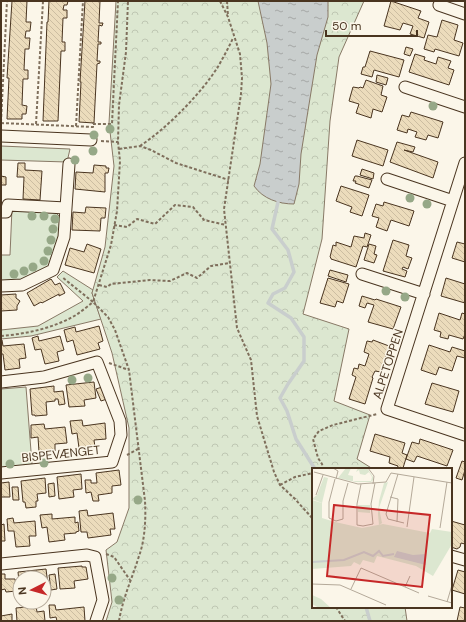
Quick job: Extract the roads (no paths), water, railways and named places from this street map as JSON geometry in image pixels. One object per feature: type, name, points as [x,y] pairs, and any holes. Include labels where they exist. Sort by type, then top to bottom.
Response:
[{"type":"street","points":[[438,5],[465,14]]},
{"type":"street","points":[[405,87],[465,107]]},
{"type":"street","points":[[1,136],[91,140]]},
{"type":"street","name":"ALPETOPPEN","points":[[465,163],[387,409],[465,435]]},
{"type":"street","points":[[1,286],[22,285],[53,270],[64,237],[69,164]]},
{"type":"street","points":[[387,179],[453,201]]},
{"type":"street","points":[[1,212],[6,212],[8,205],[66,208]]},
{"type":"street","points":[[362,274],[424,294]]},
{"type":"street","name":"BISPEVÆNGET","points":[[1,382],[44,377],[97,362],[120,421],[121,435],[112,462],[1,473]]},
{"type":"street","points":[[1,564],[87,555],[95,557],[103,600],[96,621]]},
{"type":"street","points":[[452,556],[465,560]]},
{"type":"water","points":[[258,1],[328,1],[328,17],[317,55],[301,154],[299,184],[294,204],[272,200],[258,191],[254,186],[260,164],[271,84],[267,43]]},
{"type":"waterway","points":[[278,202],[272,229],[288,250],[294,272],[285,288],[273,294],[268,303],[291,318],[304,337],[304,361],[280,398],[287,411],[296,439],[314,468]]},
{"type":"waterway","points":[[366,608],[370,621]]}]
